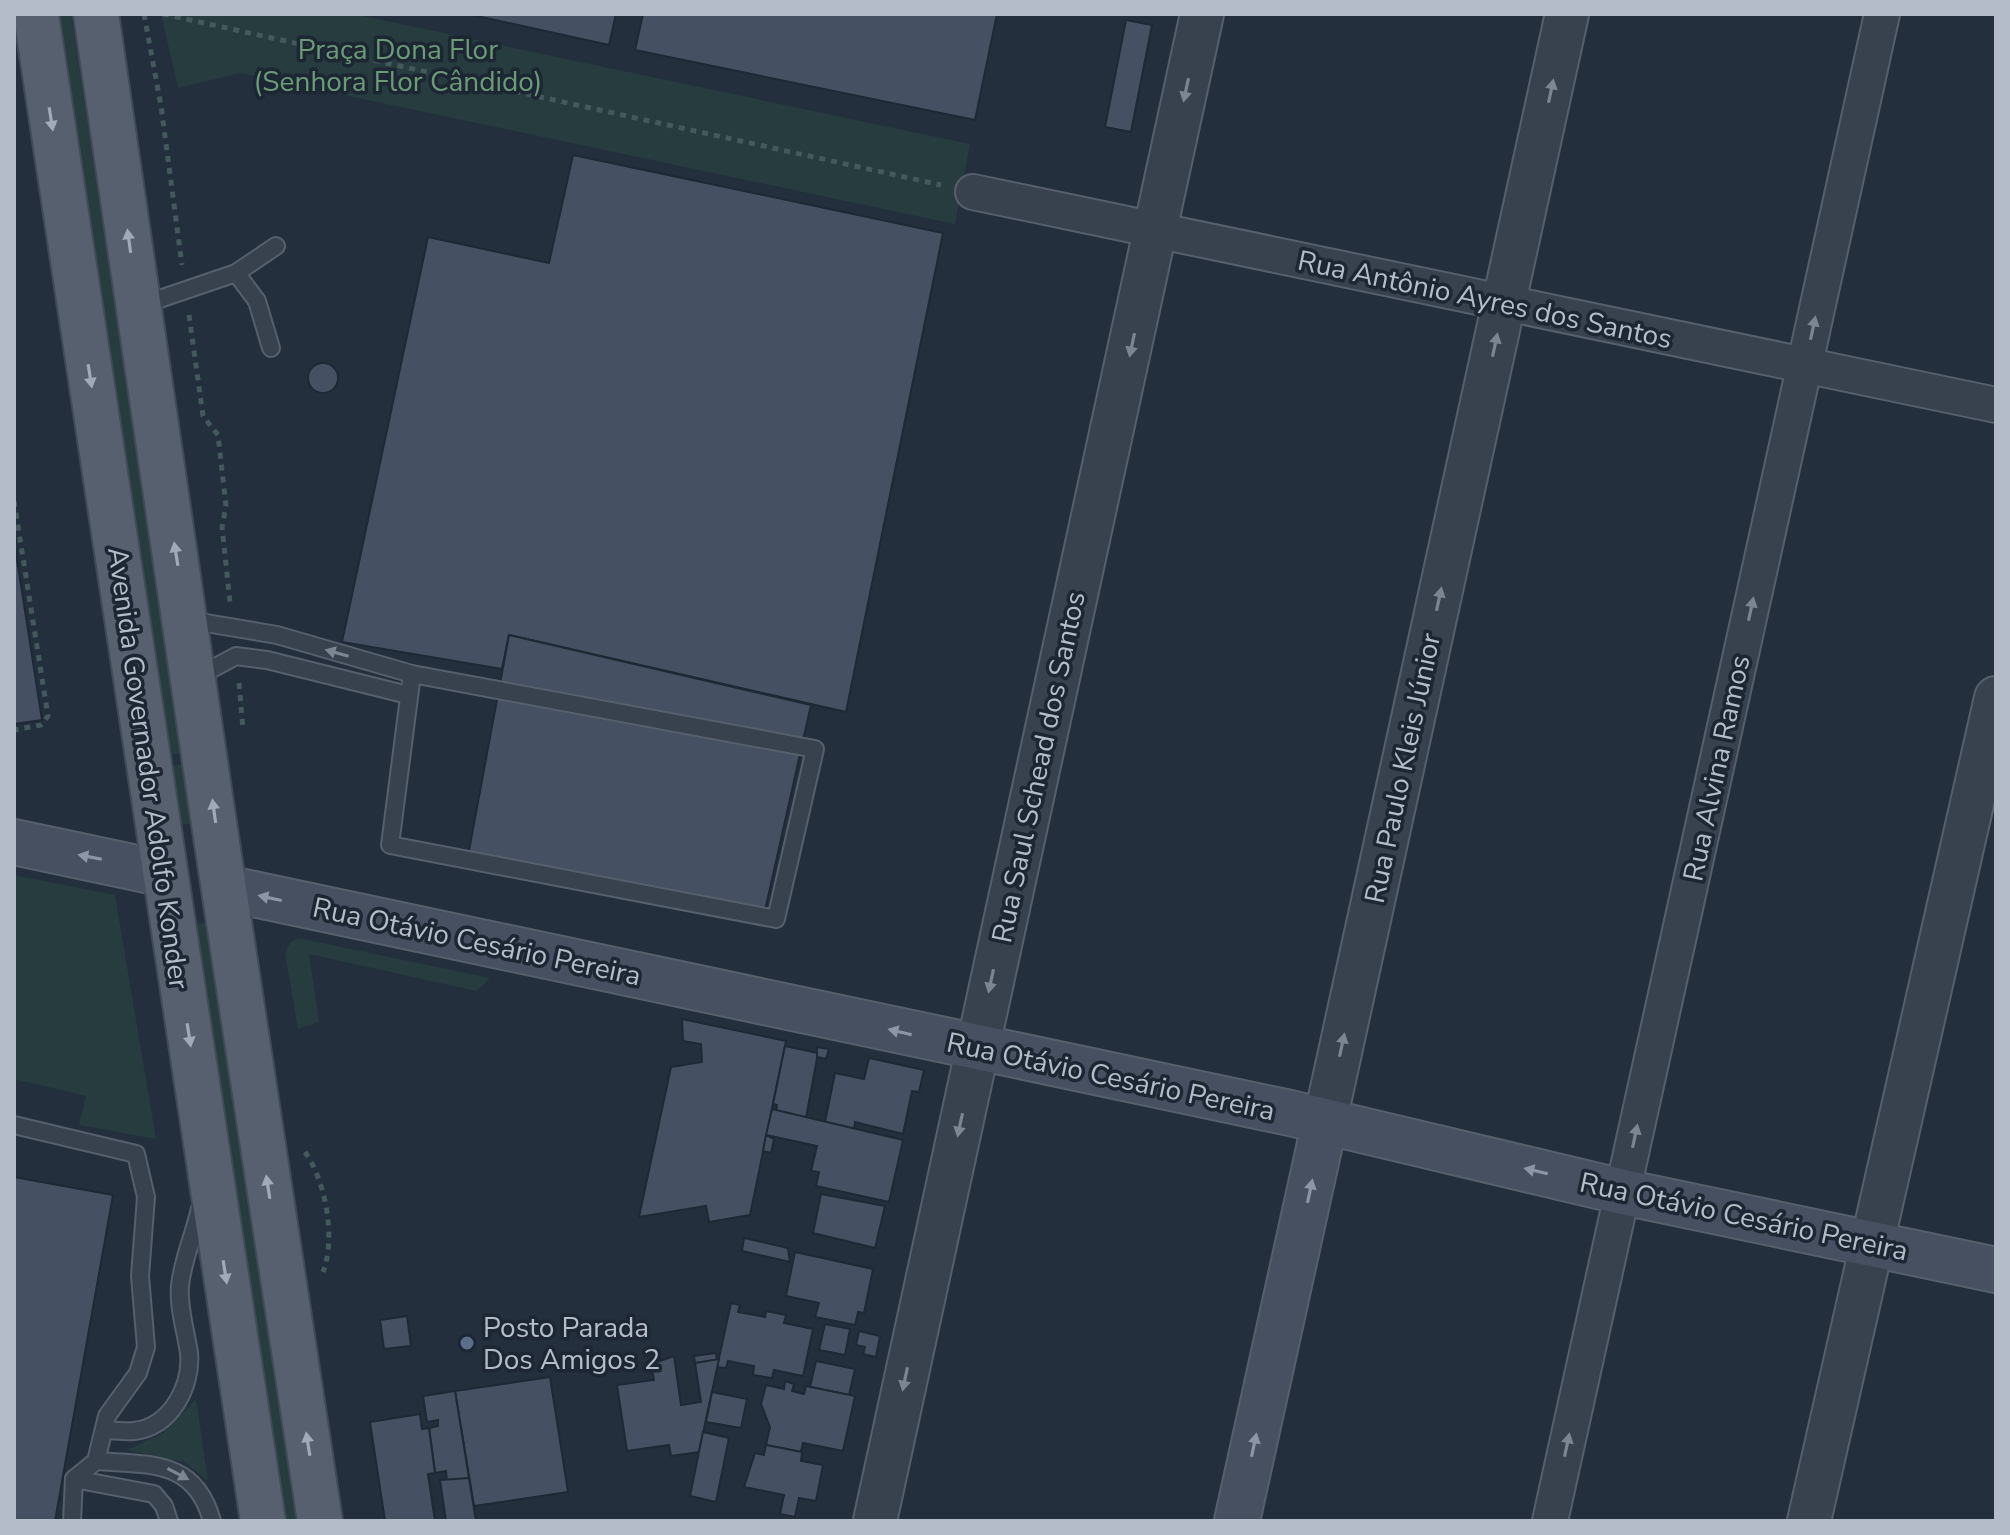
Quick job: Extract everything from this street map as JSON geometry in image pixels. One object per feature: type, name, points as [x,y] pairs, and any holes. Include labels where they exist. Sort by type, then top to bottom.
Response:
[{"type":"main road","name":"Avenida Governador Adolfo Konder","points":[[36,14],[263,1521]]},
{"type":"main road","name":"Avenida Governador Adolfo Konder","points":[[96,14],[195,678],[232,953],[320,1521]]},
{"type":"main road","points":[[14,842],[225,888]]},
{"type":"main road","name":"Rua Otávio Cesário Pereira","points":[[225,888],[1325,1121],[1623,1192],[1996,1270]]},
{"type":"main road","name":"Rua Paulo Kleis Júnior","points":[[1237,1521],[1325,1121]]},
{"type":"street","name":"Rua Saul Schead dos Santos","points":[[875,1521],[1202,14]]},
{"type":"street","name":"Rua Paulo Kleis Júnior","points":[[1325,1121],[1567,14]]},
{"type":"street","name":"Rua Alvina Ramos","points":[[1550,1521],[1882,14]]},
{"type":"street","points":[[14,41],[45,77]]},
{"type":"street","name":"Rua Antônio Ayres dos Santos","points":[[973,192],[1996,405]]},
{"type":"street","points":[[1809,1521],[1996,698]]},
{"type":"lane","points":[[139,306],[236,273],[276,246]]},
{"type":"lane","points":[[236,273],[257,301],[271,348]]},
{"type":"lane","points":[[186,619],[277,635],[412,674],[815,749],[776,919],[390,845],[412,674]]},
{"type":"lane","points":[[195,678],[236,656],[267,660],[408,695]]},
{"type":"lane","points":[[14,1125],[136,1154],[146,1197],[140,1276],[140,1312],[146,1347],[138,1373],[112,1405],[96,1461],[74,1479],[72,1521]]},
{"type":"lane","points":[[104,1430],[136,1431],[149,1426],[171,1409],[187,1381],[189,1357],[180,1286],[209,1167]]},
{"type":"lane","points":[[96,1461],[154,1465],[179,1472],[199,1490],[212,1521]]},
{"type":"lane","points":[[74,1479],[154,1494],[164,1506],[169,1521]]},
{"type":"path","points":[[144,14],[161,106],[203,416],[218,435],[226,506],[222,527],[233,629]]},
{"type":"path","points":[[163,14],[973,192]]},
{"type":"path","points":[[14,501],[48,716],[41,725],[14,730]]},
{"type":"path","points":[[236,656],[244,740]]},
{"type":"green space","points":[[48,14],[71,14],[183,753],[161,756]]},
{"type":"green space","name":"Praça Dona Flor (Senhora Flor Cândido)","points":[[161,14],[353,14],[970,144],[955,224],[240,73],[178,88]]},
{"type":"green space","points":[[184,764],[194,823],[172,826],[162,767]]},
{"type":"green space","points":[[14,875],[115,895],[156,1139],[79,1125],[86,1096],[14,1079]]},
{"type":"green space","points":[[209,923],[299,1521],[277,1521],[186,924]]},
{"type":"green space","points":[[298,938],[490,978],[476,991],[309,954],[319,1022],[298,1029],[285,953],[290,943]]},
{"type":"green space","points":[[196,1399],[208,1481],[184,1462],[127,1450],[163,1433]]},
{"type":"building","points":[[468,14],[616,14],[609,45]]},
{"type":"building","points":[[643,14],[997,14],[975,120],[635,50]]},
{"type":"building","points":[[1126,20],[1152,25],[1131,132],[1105,127]]},
{"type":"building","points":[[573,155],[943,233],[846,712],[509,635],[502,669],[342,642],[428,237],[549,263]]},
{"type":"building","points":[[323,363],[334,367],[338,378],[334,389],[323,393],[312,389],[308,378],[312,367]]},
{"type":"building","points":[[14,540],[42,720],[14,724]]},
{"type":"building","points":[[509,635],[811,705],[764,915],[468,856]]},
{"type":"building","points":[[682,1019],[786,1041],[750,1215],[709,1222],[706,1206],[639,1217],[671,1067],[702,1062],[701,1044],[683,1041]]},
{"type":"building","points":[[785,1046],[818,1053],[806,1118],[776,1111],[777,1105],[773,1104]]},
{"type":"building","points":[[817,1047],[829,1049],[826,1059],[817,1057]]},
{"type":"building","points":[[869,1058],[924,1070],[919,1092],[912,1091],[903,1134],[855,1122],[854,1129],[825,1122],[835,1073],[864,1079]]},
{"type":"building","points":[[772,1109],[903,1140],[889,1202],[816,1186],[819,1172],[811,1171],[817,1146],[766,1135]]},
{"type":"building","points":[[766,1135],[774,1139],[771,1153],[763,1151]]},
{"type":"building","points":[[14,1177],[113,1195],[55,1521],[14,1521]]},
{"type":"building","points":[[821,1194],[885,1206],[875,1248],[813,1233]]},
{"type":"building","points":[[744,1238],[788,1248],[790,1262],[742,1251]]},
{"type":"building","points":[[795,1252],[873,1269],[864,1313],[858,1312],[855,1325],[815,1317],[819,1303],[786,1296]]},
{"type":"building","points":[[731,1303],[740,1305],[738,1312],[765,1317],[766,1311],[786,1315],[784,1323],[813,1329],[803,1376],[774,1370],[772,1378],[753,1375],[754,1366],[728,1361],[726,1368],[717,1367]]},
{"type":"building","points":[[407,1316],[411,1346],[384,1349],[380,1320]]},
{"type":"building","points":[[825,1324],[850,1329],[845,1355],[819,1350]]},
{"type":"building","points":[[859,1331],[880,1336],[876,1357],[863,1354],[865,1347],[856,1345]]},
{"type":"building","points":[[716,1353],[717,1360],[695,1363],[694,1356]]},
{"type":"building","points":[[674,1356],[681,1405],[701,1402],[695,1363],[719,1359],[699,1452],[671,1456],[669,1445],[627,1451],[617,1385],[654,1380],[651,1364]]},
{"type":"building","points":[[816,1361],[855,1369],[849,1395],[810,1387]]},
{"type":"building","points":[[550,1377],[568,1492],[474,1506],[455,1391]]},
{"type":"building","points":[[785,1381],[794,1384],[792,1391],[804,1394],[806,1386],[855,1396],[843,1451],[803,1443],[801,1452],[766,1445],[770,1427],[761,1404],[766,1385],[784,1389]]},
{"type":"building","points":[[455,1391],[469,1478],[447,1482],[446,1471],[435,1473],[429,1428],[438,1426],[438,1420],[427,1422],[423,1396]]},
{"type":"building","points":[[712,1392],[747,1399],[741,1428],[706,1422]]},
{"type":"building","points":[[420,1414],[422,1429],[429,1428],[435,1473],[428,1474],[435,1521],[385,1521],[370,1422]]},
{"type":"building","points":[[703,1432],[729,1438],[716,1502],[690,1496]]},
{"type":"building","points":[[766,1445],[802,1452],[801,1461],[823,1465],[816,1501],[799,1498],[795,1517],[780,1514],[784,1495],[744,1487],[755,1453],[764,1455]]},
{"type":"building","points":[[469,1478],[476,1521],[446,1521],[440,1480]]},
{"type":"place","name":"Posto Parada Dos Amigos 2","points":[[467,1343]]}]
